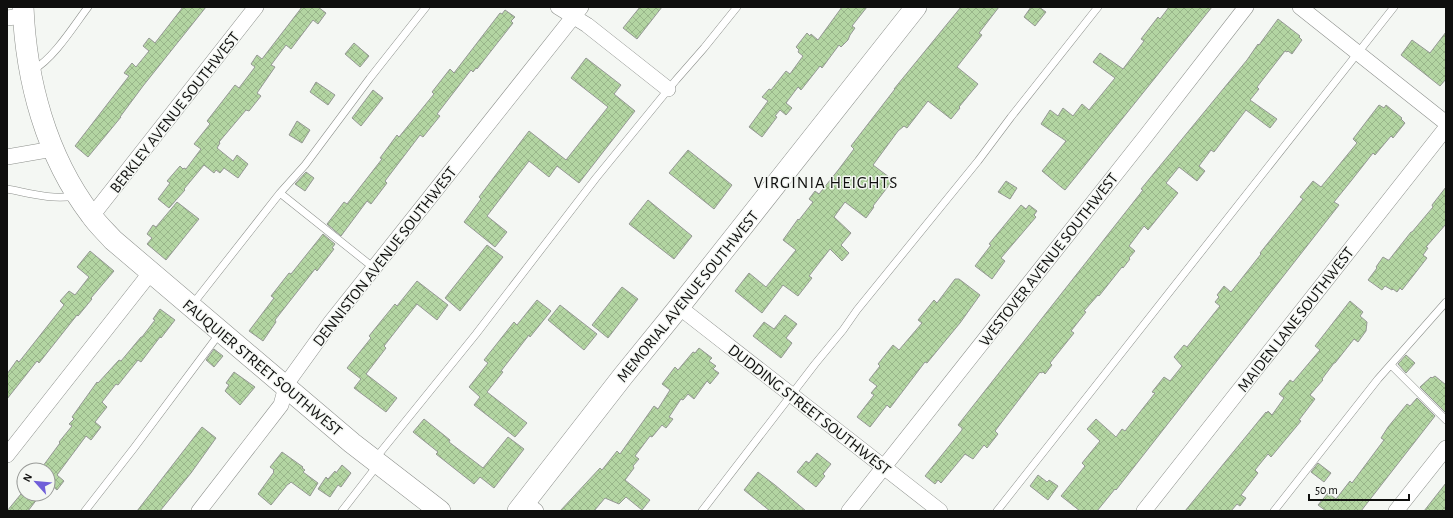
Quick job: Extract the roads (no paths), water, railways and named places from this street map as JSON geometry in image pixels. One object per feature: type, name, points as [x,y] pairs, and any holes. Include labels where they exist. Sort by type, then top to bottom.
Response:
[{"type":"street","name":"BERKLEY AVENUE SOUTHWEST","points":[[91,216],[256,7]]},
{"type":"street","points":[[558,7],[577,12],[587,25],[668,89]]},
{"type":"street","name":"MEMORIAL AVENUE SOUTHWEST","points":[[527,508],[623,376],[916,7]]},
{"type":"street","name":"WESTOVER AVENUE SOUTHWEST","points":[[849,511],[1246,7]]},
{"type":"street","points":[[1300,7],[1446,123]]},
{"type":"street","name":"DENNISTON AVENUE SOUTHWEST","points":[[199,511],[281,405],[286,387],[294,371],[317,340],[577,12]]},
{"type":"street","name":"FAUQUIER STREET SOUTHWEST","points":[[18,14],[25,41],[29,72],[42,120],[53,149],[77,195],[91,216],[113,240],[286,387],[376,462],[440,511]]},
{"type":"street","name":"MAIDEN LANE SOUTHWEST","points":[[1144,511],[1446,128]]},
{"type":"street","points":[[7,157],[53,149]]},
{"type":"street","points":[[7,455],[151,272]]},
{"type":"street","name":"DUDDING STREET SOUTHWEST","points":[[679,307],[940,511]]},
{"type":"street","points":[[1396,511],[1446,448]]},
{"type":"lane","points":[[29,72],[40,66],[49,57],[88,7]]},
{"type":"lane","points":[[191,306],[280,193],[305,165],[370,78],[426,7]]},
{"type":"lane","points":[[342,511],[373,471],[379,454],[476,334],[544,245],[668,89],[737,7]]},
{"type":"lane","points":[[702,511],[843,330],[856,310],[978,161],[1011,116],[1098,7]]},
{"type":"lane","points":[[997,511],[1394,7]]},
{"type":"lane","points":[[7,189],[50,198],[65,198],[77,195]]},
{"type":"lane","points":[[280,193],[374,268]]},
{"type":"lane","points":[[1274,511],[1391,365],[1446,302]]},
{"type":"lane","points":[[85,511],[221,332]]},
{"type":"lane","points":[[1391,365],[1446,420]]},
{"type":"district","name":"VIRGINIA HEIGHTS","points":[[826,182]]}]
